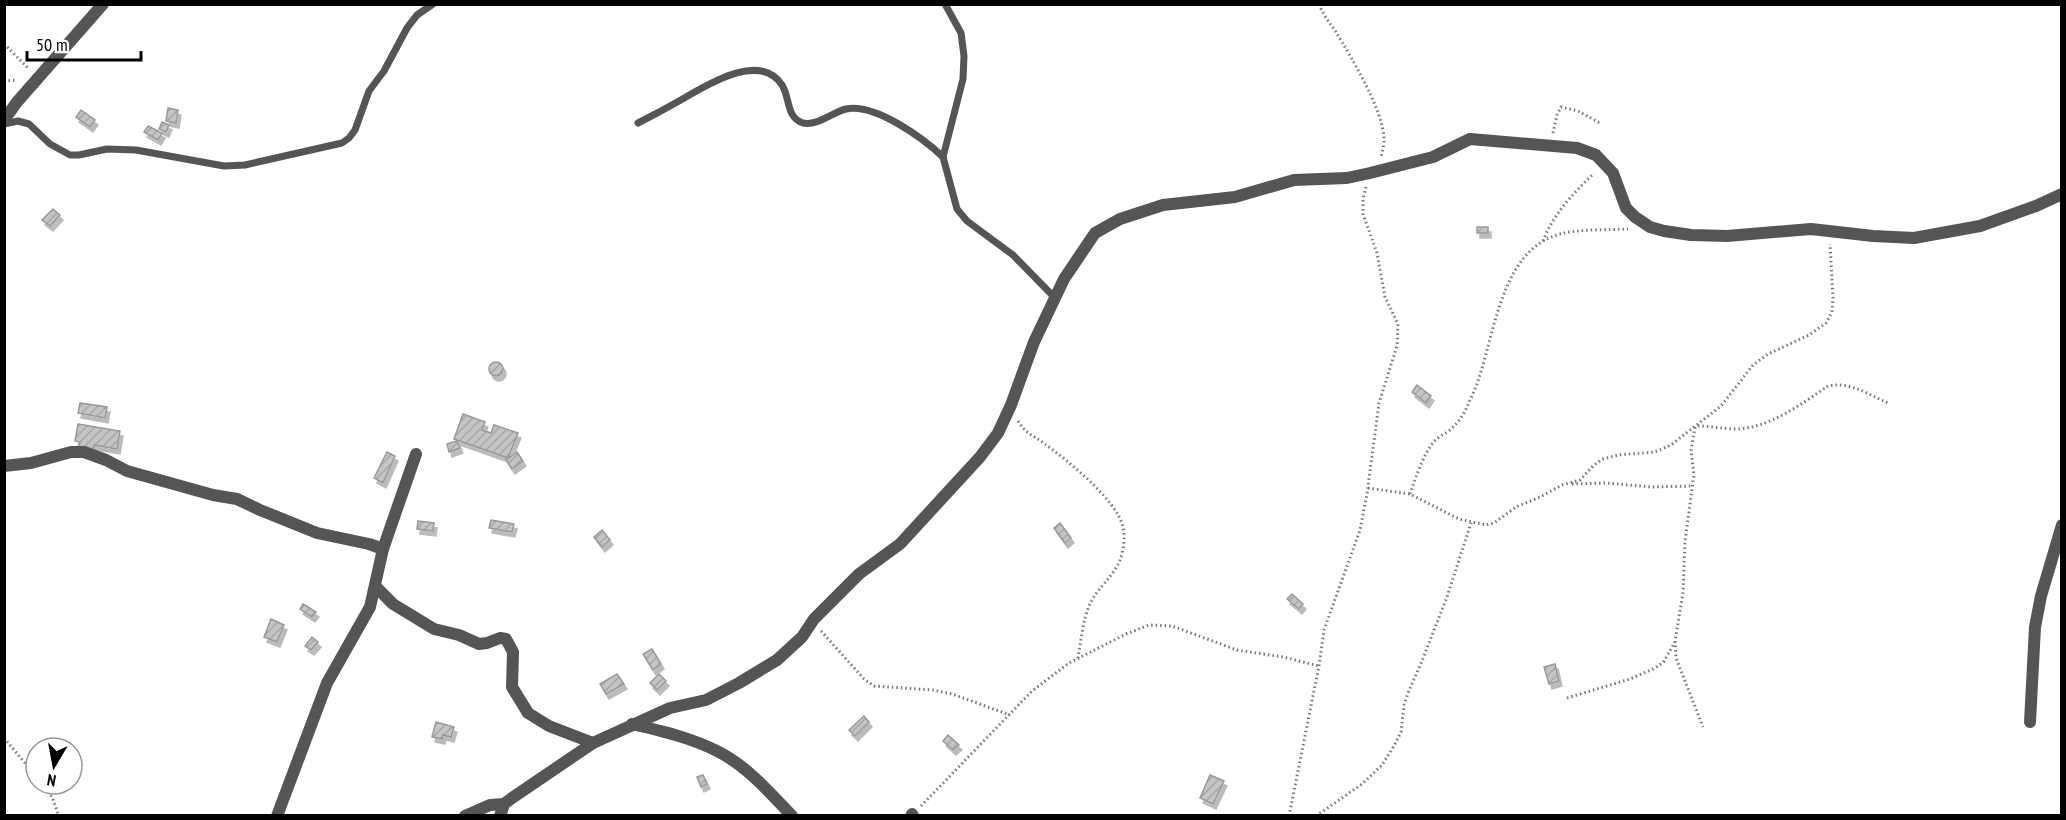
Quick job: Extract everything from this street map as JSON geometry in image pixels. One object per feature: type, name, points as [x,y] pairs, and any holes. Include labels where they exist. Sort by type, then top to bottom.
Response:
[{"type":"street","points":[[4,122],[17,102],[39,80],[103,4]]},
{"type":"street","points":[[465,816],[490,805],[502,810],[593,743],[670,708],[706,699],[739,683],[777,660],[802,637],[814,620],[859,574],[900,544],[980,457],[998,433],[1034,342],[1064,279],[1095,233],[1120,219],[1163,205],[1235,197],[1294,180],[1347,178],[1433,157],[1470,139],[1576,148],[1596,155],[1605,162],[1619,184],[1626,208],[1635,218],[1664,231],[1691,235],[1727,236],[1786,230],[1828,230],[1873,236],[1914,238],[1980,226],[2036,206],[2061,194]]},
{"type":"street","points":[[4,466],[31,463],[70,452],[84,452],[127,471],[213,495],[237,499],[317,533],[383,549]]},
{"type":"street","points":[[277,816],[327,683],[366,616],[376,587],[383,549],[416,454]]},
{"type":"street","points":[[2030,722],[2035,627],[2041,596],[2061,525]]},
{"type":"street","points":[[376,587],[399,609],[434,629],[459,635],[479,644],[487,644],[500,638],[507,640],[514,655],[512,687],[528,713],[549,726],[593,743]]},
{"type":"street","points":[[632,724],[685,737],[721,753],[760,783],[792,816]]},
{"type":"lane","points":[[4,122],[18,121],[29,124],[50,144],[70,155],[107,149],[136,150],[224,166],[245,165],[342,142],[349,138],[355,130],[369,91],[384,71],[407,28],[417,15],[433,4]]},
{"type":"lane","points":[[945,4],[961,33],[964,56],[963,79],[943,157],[957,209],[967,221],[1013,255],[1055,298]]},
{"type":"lane","points":[[638,123],[716,80],[739,72],[756,70],[770,73],[778,79],[784,88],[789,109],[794,117],[802,122],[812,123],[847,109],[863,110],[884,117],[908,130],[927,142],[943,157]]},
{"type":"path","points":[[1289,816],[1324,630],[1360,530],[1378,410],[1397,346],[1398,324],[1385,297],[1377,253],[1363,214],[1363,199],[1384,140],[1376,109],[1357,68],[1335,29],[1322,13],[1319,4]]},
{"type":"path","points":[[4,44],[39,80]]},
{"type":"path","points":[[1552,147],[1555,122],[1561,107],[1578,111],[1600,123]]},
{"type":"path","points":[[1543,241],[1566,202],[1605,162]]},
{"type":"path","points":[[1410,494],[1433,442],[1452,428],[1470,401],[1477,386],[1496,312],[1521,263],[1533,249],[1543,241],[1561,234],[1650,226]]},
{"type":"path","points":[[1368,488],[1410,494],[1471,523],[1494,523],[1516,507],[1580,480],[1603,459],[1618,455],[1655,452],[1671,445],[1721,406],[1753,365],[1768,354],[1809,335],[1826,323],[1832,312],[1833,297],[1828,230]]},
{"type":"path","points":[[1696,426],[1734,429],[1755,425],[1775,419],[1828,386],[1837,384],[1852,387],[1888,403]]},
{"type":"path","points":[[1011,405],[1026,432],[1094,483],[1120,518],[1123,526],[1125,539],[1122,554],[1113,574],[1090,602],[1078,658]]},
{"type":"path","points":[[1696,426],[1691,451],[1694,475],[1685,541],[1683,593],[1675,641],[1676,657],[1703,727]]},
{"type":"path","points":[[1567,484],[1693,486]]},
{"type":"path","points":[[1316,816],[1362,784],[1382,765],[1394,746],[1401,732],[1404,705],[1408,693],[1447,597],[1471,523]]},
{"type":"path","points":[[814,620],[825,636],[864,679],[874,686],[943,692],[1010,715]]},
{"type":"path","points":[[913,815],[1032,691],[1078,658],[1126,634],[1149,626],[1172,626],[1237,650],[1283,657],[1319,666]]},
{"type":"path","points":[[1567,698],[1630,679],[1653,669],[1663,663],[1675,641]]},
{"type":"path","points":[[4,738],[24,762]]},
{"type":"path","points":[[51,796],[59,816]]},
{"type":"building","points":[[168,108],[178,110],[176,123],[166,121]]},
{"type":"building","points":[[81,110],[95,120],[90,127],[76,117]]},
{"type":"building","points":[[162,122],[169,125],[166,132],[159,129]]},
{"type":"building","points":[[148,126],[162,133],[158,140],[144,132]]},
{"type":"building","points":[[53,209],[60,215],[50,226],[42,220]]},
{"type":"building","points":[[1477,227],[1488,227],[1488,233],[1477,233]]},
{"type":"building","points":[[493,362],[499,362],[503,369],[499,376],[493,376],[489,372],[489,366]]},
{"type":"building","points":[[1417,385],[1431,396],[1426,403],[1412,392]]},
{"type":"building","points":[[80,403],[107,407],[105,418],[78,413]]},
{"type":"building","points":[[463,414],[485,422],[482,430],[491,433],[494,425],[518,433],[508,458],[454,439]]},
{"type":"building","points":[[78,424],[120,431],[117,449],[94,445],[94,450],[79,448],[80,442],[75,441]]},
{"type":"building","points":[[457,441],[460,448],[449,452],[447,444]]},
{"type":"building","points":[[387,452],[395,456],[383,483],[374,478]]},
{"type":"building","points":[[517,452],[523,461],[512,469],[506,460]]},
{"type":"building","points":[[491,520],[514,524],[512,532],[489,528]]},
{"type":"building","points":[[418,521],[434,523],[433,531],[417,529]]},
{"type":"building","points":[[1060,523],[1071,538],[1065,543],[1054,528]]},
{"type":"building","points":[[602,530],[610,540],[602,547],[594,537]]},
{"type":"building","points":[[1292,594],[1303,604],[1299,609],[1287,599]]},
{"type":"building","points":[[303,604],[316,612],[312,617],[300,609]]},
{"type":"building","points":[[271,619],[284,625],[277,642],[264,637]]},
{"type":"building","points":[[312,637],[318,642],[311,650],[305,646]]},
{"type":"building","points":[[652,649],[661,664],[653,670],[643,654]]},
{"type":"building","points":[[1555,664],[1559,681],[1549,684],[1544,667]]},
{"type":"building","points":[[617,674],[624,684],[606,694],[600,684]]},
{"type":"building","points":[[659,674],[666,681],[657,690],[650,683]]},
{"type":"building","points":[[864,716],[869,722],[855,736],[849,730]]},
{"type":"building","points":[[436,722],[454,727],[451,737],[443,735],[442,739],[432,737]]},
{"type":"building","points":[[948,735],[959,745],[953,750],[943,741]]},
{"type":"building","points":[[703,775],[707,784],[701,787],[697,777]]},
{"type":"building","points":[[1210,775],[1224,781],[1213,804],[1200,798]]}]
